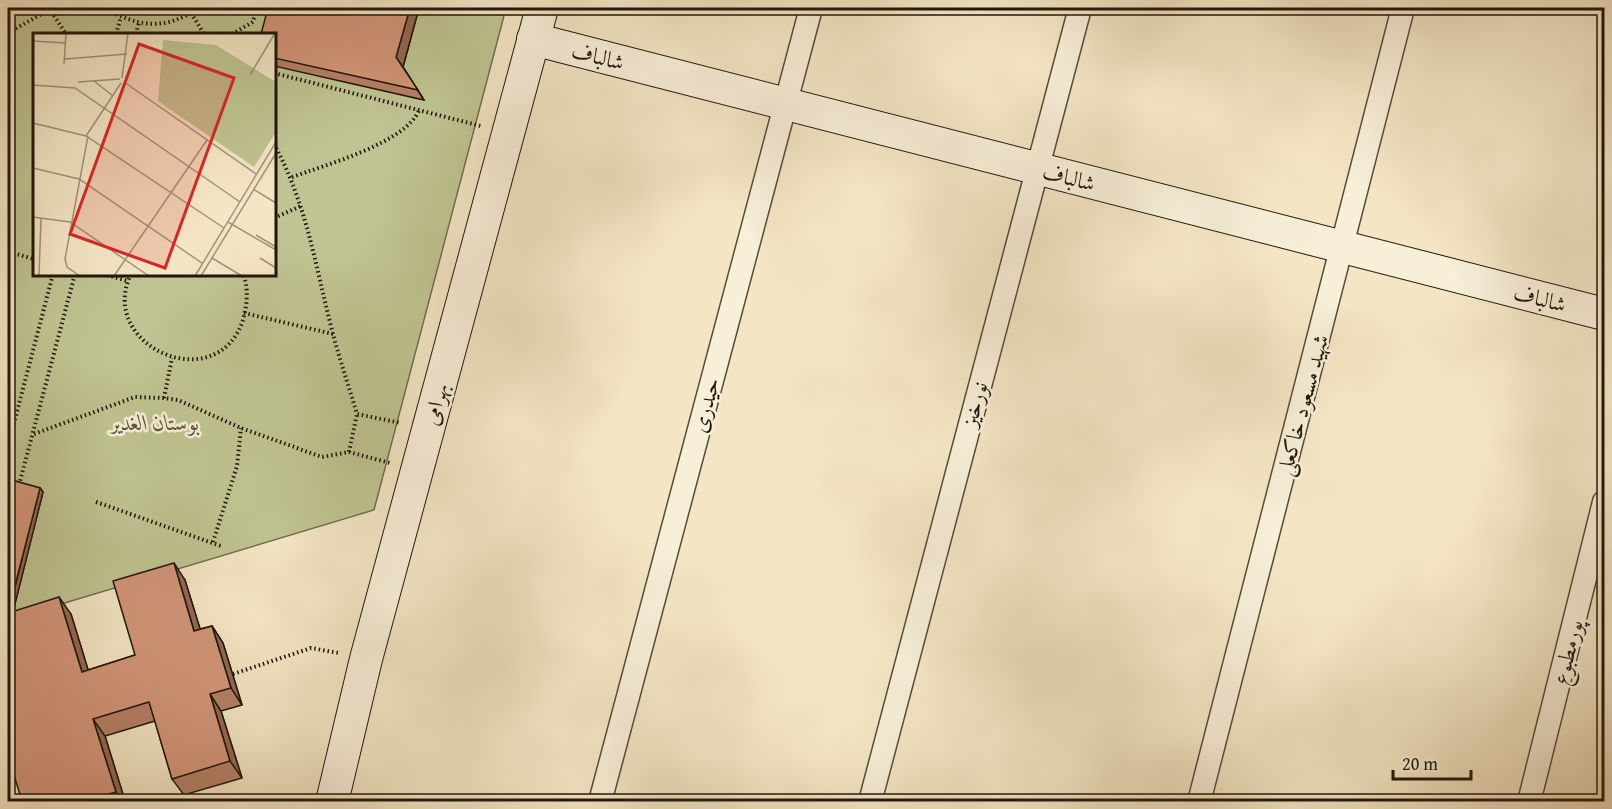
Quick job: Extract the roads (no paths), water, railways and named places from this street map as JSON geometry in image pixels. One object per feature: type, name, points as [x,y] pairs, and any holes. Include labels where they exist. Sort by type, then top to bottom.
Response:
[{"type":"street","name":"بهرامی","points":[[332,801],[366,659],[542,8]]},
{"type":"street","name":"حیدری","points":[[600,801],[811,8]]},
{"type":"street","name":"نورخیز","points":[[870,801],[1080,8]]},
{"type":"street","name":"شهید مسعود خاکعلی","points":[[1199,801],[1403,8]]},
{"type":"street","name":"شالباف","points":[[533,39],[1605,314]]},
{"type":"street","name":"پورمطبوع","points":[[1528,801],[1605,502]]},
{"type":"park label","name":"بوستان الغدیر","points":[[155,422]]}]
